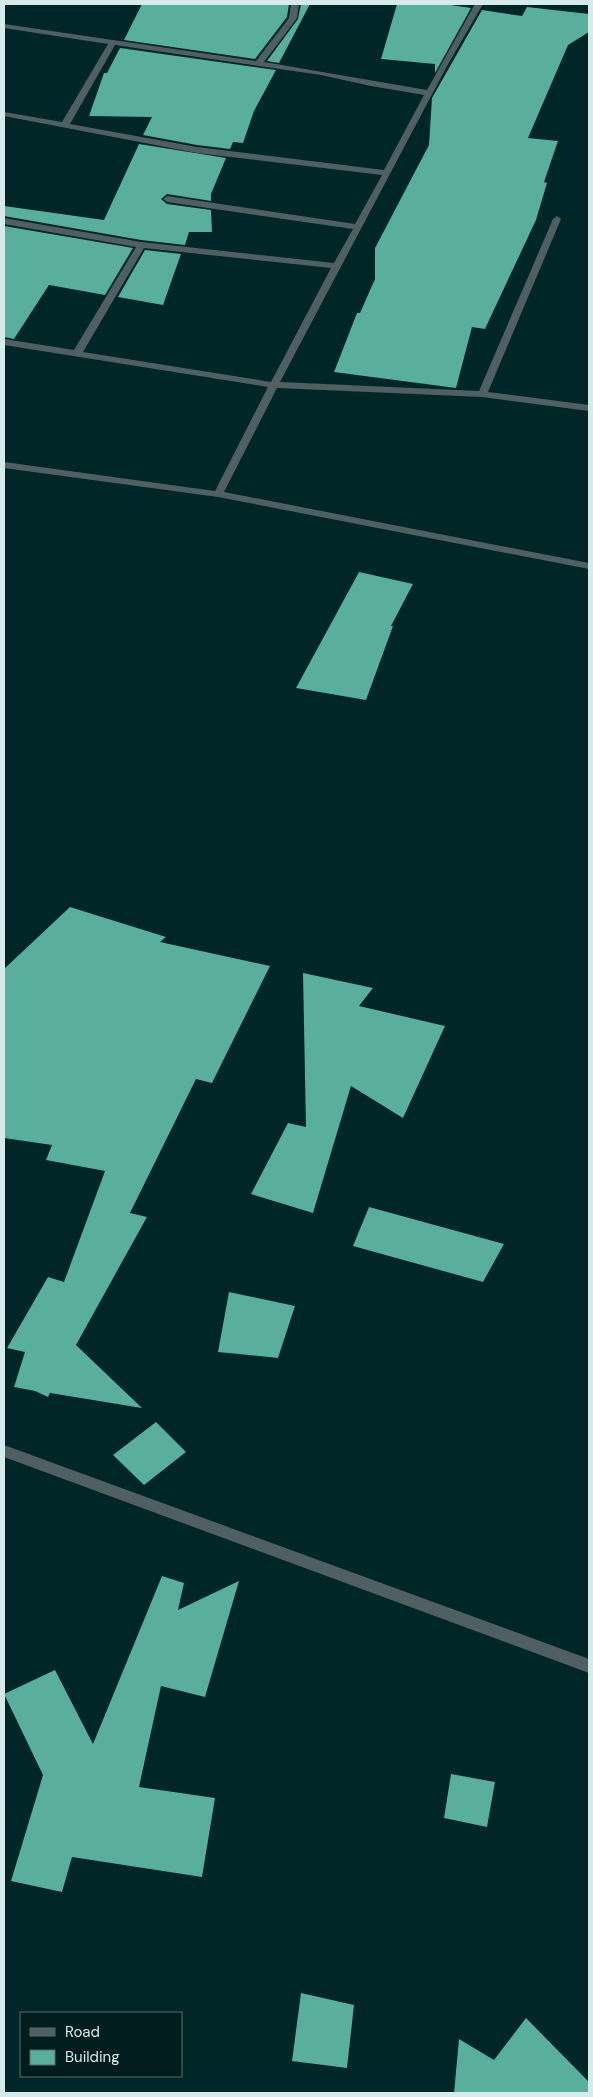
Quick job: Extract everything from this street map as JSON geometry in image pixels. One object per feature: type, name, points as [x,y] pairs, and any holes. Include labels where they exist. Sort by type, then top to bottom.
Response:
[{"type":"street","points":[[258,64],[293,18],[296,4]]},
{"type":"street","points":[[218,494],[272,385],[388,172],[458,38],[479,4]]},
{"type":"street","points":[[4,26],[258,64],[430,93]]},
{"type":"street","points":[[65,125],[112,43]]},
{"type":"street","points":[[4,114],[197,150],[388,172]]},
{"type":"street","points":[[167,199],[358,227]]},
{"type":"street","points":[[482,394],[557,219]]},
{"type":"street","points":[[4,221],[141,245],[337,266]]},
{"type":"street","points":[[77,354],[141,245]]},
{"type":"street","points":[[4,342],[272,385],[482,394],[589,408]]},
{"type":"street","points":[[4,464],[218,494],[589,566]]},
{"type":"street","points":[[4,1451],[589,1666]]},
{"type":"building","points":[[142,4],[289,4],[287,17],[255,59],[124,40]]},
{"type":"building","points":[[301,4],[310,4],[279,63],[267,61],[298,19]]},
{"type":"building","points":[[397,4],[444,4],[471,8],[435,73],[435,64],[381,59]]},
{"type":"building","points":[[527,7],[589,14],[589,32],[568,45],[528,138],[558,141],[544,182],[547,183],[536,220],[485,329],[472,327],[456,388],[334,372],[357,313],[360,313],[375,279],[375,248],[429,145],[432,98],[482,10],[522,16]]},
{"type":"building","points":[[120,48],[276,70],[254,111],[243,143],[233,142],[230,149],[197,145],[143,135],[152,117],[89,116],[104,73],[107,73]]},
{"type":"building","points":[[139,144],[226,158],[211,194],[211,201],[167,194],[161,199],[167,204],[211,210],[212,232],[189,232],[185,245],[141,240],[4,216],[4,206],[104,220]]},
{"type":"building","points":[[4,226],[133,248],[105,295],[49,285],[14,339],[4,337]]},
{"type":"building","points":[[145,250],[181,254],[163,305],[118,297]]},
{"type":"building","points":[[359,572],[413,584],[391,626],[393,626],[366,700],[296,688]]},
{"type":"building","points":[[70,907],[166,937],[160,942],[270,966],[212,1083],[196,1079],[130,1213],[147,1217],[76,1345],[142,1408],[50,1393],[48,1397],[35,1391],[14,1387],[25,1352],[7,1348],[48,1277],[64,1282],[105,1171],[46,1160],[52,1145],[4,1138],[4,969]]},
{"type":"building","points":[[303,973],[373,988],[359,1006],[445,1026],[403,1118],[351,1086],[313,1213],[251,1194],[288,1123],[306,1127]]},
{"type":"building","points":[[369,1207],[504,1244],[483,1282],[353,1246]]},
{"type":"building","points":[[229,1292],[295,1306],[278,1358],[218,1352]]},
{"type":"building","points":[[156,1422],[186,1452],[144,1485],[113,1455]]},
{"type":"building","points":[[162,1576],[184,1583],[178,1610],[239,1581],[205,1697],[161,1686],[139,1787],[215,1798],[202,1877],[72,1857],[62,1892],[11,1881],[43,1775],[4,1694],[55,1670],[93,1744]]},
{"type":"building","points":[[451,1774],[495,1782],[487,1827],[444,1818]]},
{"type":"building","points":[[301,1993],[354,2005],[347,2068],[292,2061]]},
{"type":"building","points":[[526,2018],[589,2082],[589,2093],[454,2093],[459,2039],[494,2060]]}]
